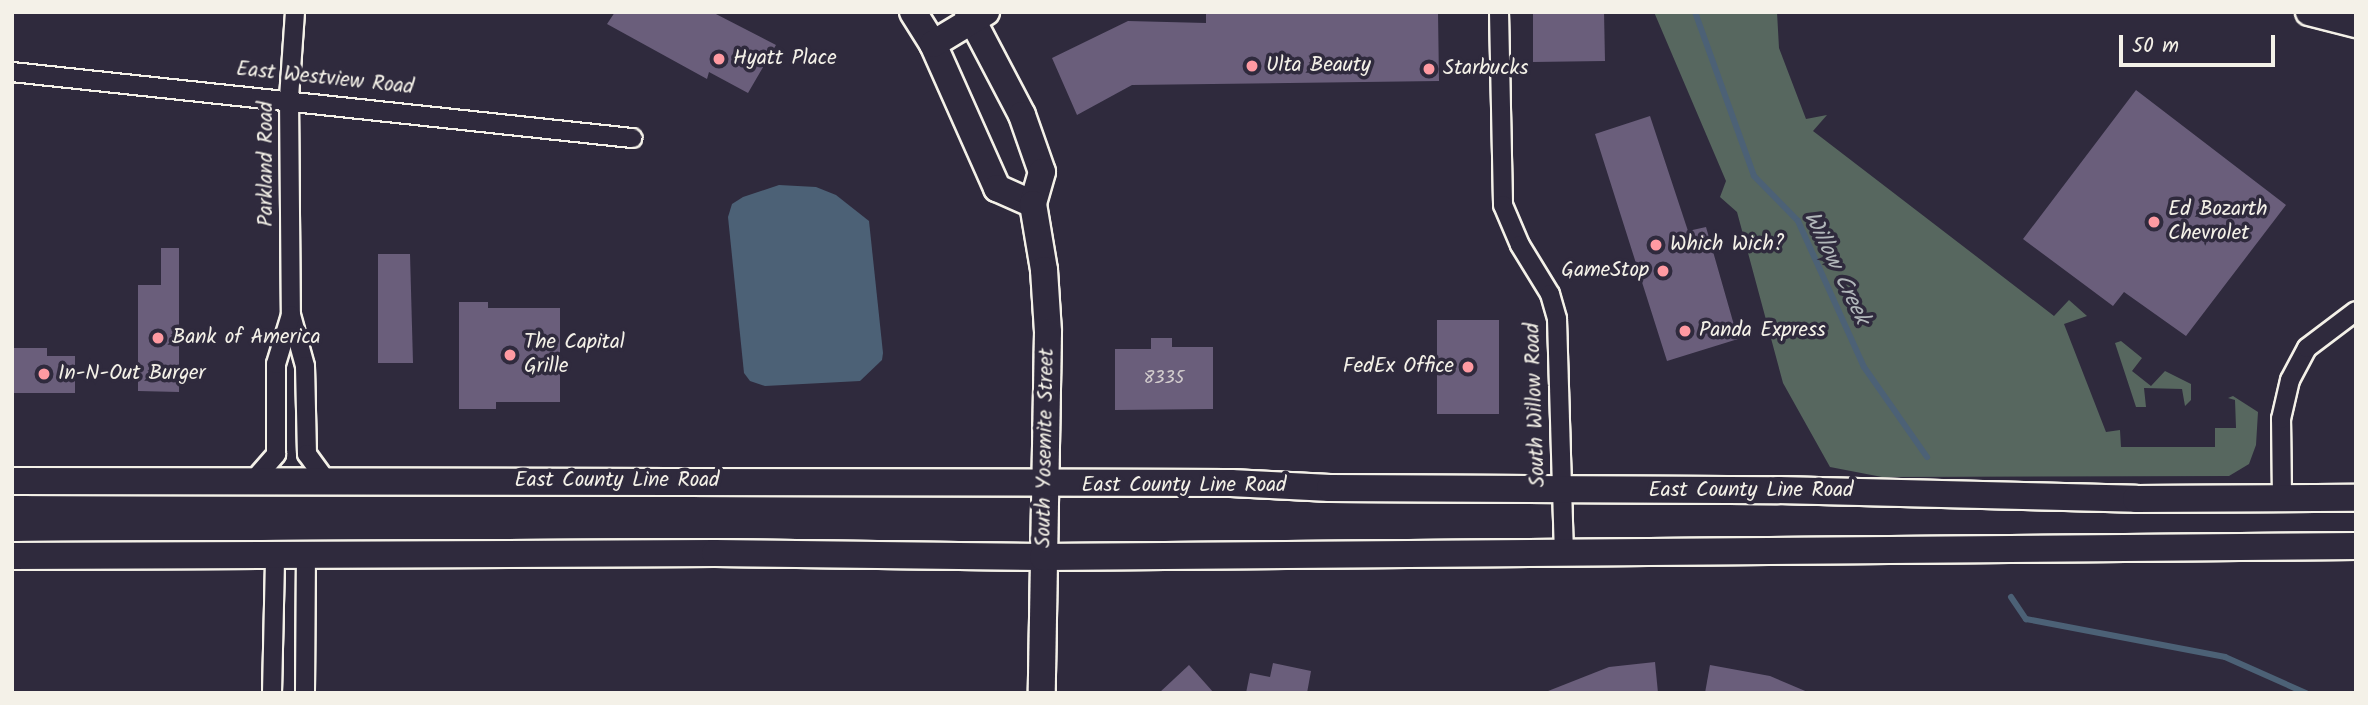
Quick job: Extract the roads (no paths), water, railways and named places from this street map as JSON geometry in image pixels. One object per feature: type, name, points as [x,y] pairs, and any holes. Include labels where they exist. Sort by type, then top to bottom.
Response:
[{"type":"main road","points":[[912,12],[933,44],[997,188],[1033,204]]},
{"type":"main road","points":[[2309,12],[2356,24]]},
{"type":"main road","points":[[933,44],[976,15]]},
{"type":"main road","name":"South Yosemite Street","points":[[976,15],[1036,152],[1042,172],[1033,204],[1047,307],[1047,485],[1043,557],[1042,693]]},
{"type":"main road","name":"East County Line Road","points":[[12,481],[327,482],[548,479],[1047,485],[1231,483],[1330,488],[2356,498]]},
{"type":"main road","points":[[12,556],[306,558],[715,552],[1043,557],[1564,550],[2356,546]]},
{"type":"street","name":"Parkland Road","points":[[295,12],[289,98],[291,315],[305,366],[307,454],[327,482]]},
{"type":"street","name":"South Willow Road","points":[[1499,12],[1501,188],[1508,219],[1550,294],[1557,319],[1564,550]]},
{"type":"street","name":"East Westview Road","points":[[12,72],[289,98],[632,138]]},
{"type":"street","points":[[2282,498],[2281,419],[2290,380],[2307,348],[2356,311]]},
{"type":"street","name":"Parkland Road","points":[[252,482],[276,454],[276,364],[291,315]]},
{"type":"street","points":[[272,693],[275,557]]},
{"type":"street","points":[[305,693],[306,558]]},
{"type":"water","points":[[779,185],[816,187],[836,195],[869,221],[883,353],[882,360],[860,381],[765,386],[750,381],[744,373],[728,217],[732,204],[743,197]]},
{"type":"waterway","name":"Willow Creek","points":[[1695,12],[1754,176],[1798,221],[1864,367],[1927,457]]},
{"type":"waterway","name":"Willow Creek","points":[[2011,597],[2026,619],[2225,657],[2306,693]]},
{"type":"place","name":"Hyatt Place","points":[[719,59]]},
{"type":"place","name":"Ulta Beauty","points":[[1252,66]]},
{"type":"place","name":"Starbucks","points":[[1429,69]]},
{"type":"place","name":"Ed Bozarth Chevrolet","points":[[2154,222]]},
{"type":"place","name":"Which Wich?","points":[[1656,245]]},
{"type":"place","name":"GameStop","points":[[1663,271]]},
{"type":"place","name":"Panda Express","points":[[1685,331]]},
{"type":"place","name":"Bank of America","points":[[158,338]]},
{"type":"place","name":"The Capital Grille","points":[[510,355]]},
{"type":"place","name":"FedEx Office","points":[[1468,367]]},
{"type":"place","name":"In-N-Out Burger","points":[[44,374]]}]
